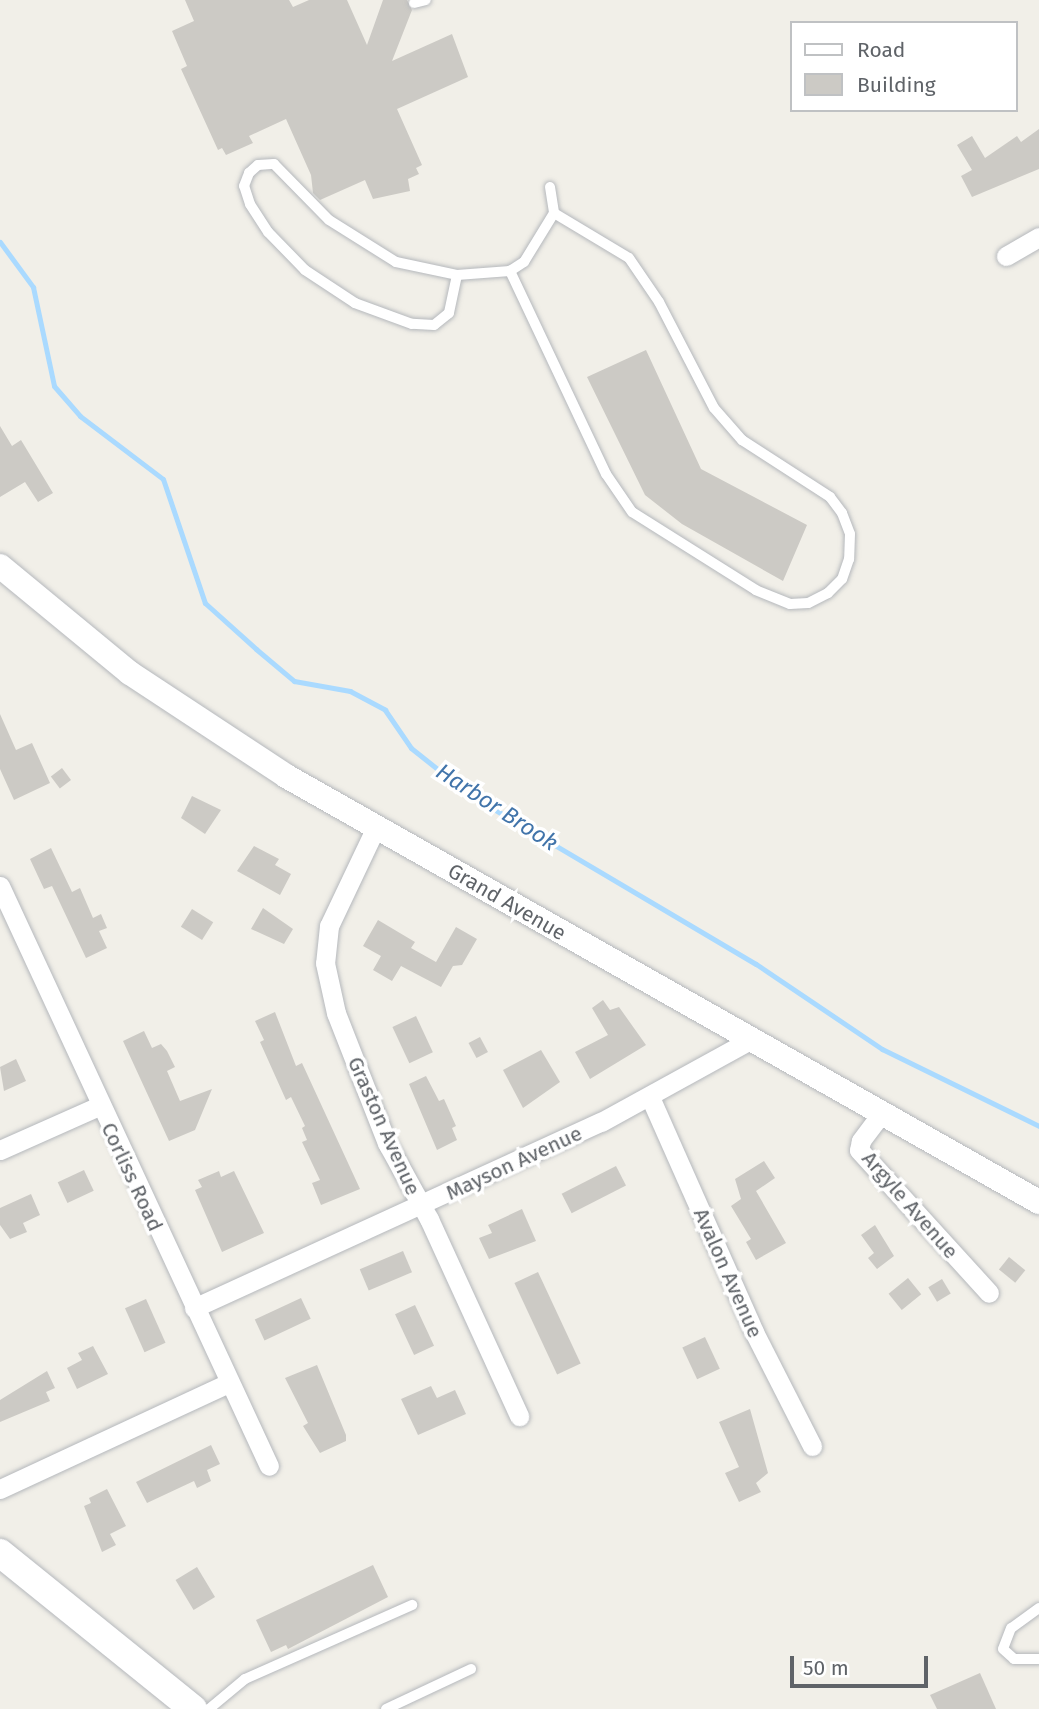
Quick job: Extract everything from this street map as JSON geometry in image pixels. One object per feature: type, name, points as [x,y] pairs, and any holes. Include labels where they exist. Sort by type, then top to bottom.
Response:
[{"type":"main road","points":[[0,1553],[193,1709]]},
{"type":"street","points":[[1006,256],[1039,237]]},
{"type":"street","name":"Grand Avenue","points":[[0,566],[175,705],[376,827],[1039,1202]]},
{"type":"street","name":"Graston Avenue","points":[[376,827],[329,926],[325,963],[336,1013],[387,1143],[421,1207],[519,1416]]},
{"type":"street","name":"Corliss Road","points":[[0,886],[99,1106],[269,1465]]},
{"type":"street","name":"Mayson Avenue","points":[[194,1308],[421,1207],[650,1097],[750,1040]]},
{"type":"street","name":"Avalon Avenue","points":[[650,1097],[754,1332],[812,1446]]},
{"type":"street","points":[[0,1150],[99,1106]]},
{"type":"street","name":"Argyle Avenue","points":[[881,1114],[860,1141],[859,1150],[989,1293]]},
{"type":"street","points":[[0,1489],[228,1383]]},
{"type":"lane","points":[[414,4],[426,0]]},
{"type":"lane","points":[[457,275],[449,313],[434,325],[412,324],[355,303],[306,271],[268,232],[250,204],[244,186],[249,173],[258,165],[274,164],[304,197],[362,244],[396,262],[457,275],[510,271],[524,262],[554,213],[550,187]]},
{"type":"lane","points":[[510,271],[606,474],[632,512],[756,590],[790,604],[808,603],[828,593],[842,579],[849,559],[850,534],[842,513],[830,497],[742,440],[714,408],[659,302],[629,258],[554,213]]},
{"type":"lane","points":[[209,1709],[245,1679],[412,1605]]},
{"type":"lane","points":[[1039,1608],[1011,1628],[1003,1649],[1014,1659],[1039,1659]]},
{"type":"lane","points":[[386,1709],[471,1669]]},
{"type":"building","points":[[185,0],[289,0],[293,7],[309,0],[347,0],[367,45],[383,0],[407,0],[412,10],[392,61],[452,34],[468,77],[397,109],[422,165],[416,168],[419,174],[408,179],[410,191],[373,199],[365,180],[320,200],[313,193],[311,175],[286,119],[249,136],[253,143],[226,155],[222,148],[218,150],[181,69],[187,66],[172,31],[194,21]]},
{"type":"building","points":[[1039,129],[1039,169],[972,197],[961,176],[972,170],[957,145],[972,136],[985,158],[1017,136],[1021,142]]},
{"type":"building","points":[[646,350],[701,469],[807,525],[783,581],[682,524],[645,495],[587,377]]},
{"type":"building","points":[[0,426],[12,446],[21,440],[53,493],[38,502],[25,482],[0,497]]},
{"type":"building","points":[[0,714],[16,750],[32,743],[50,783],[14,800],[0,769]]},
{"type":"building","points":[[62,768],[71,780],[60,788],[51,776]]},
{"type":"building","points":[[192,796],[221,810],[205,834],[181,818]]},
{"type":"building","points":[[254,846],[279,859],[275,865],[291,874],[280,895],[237,871]]},
{"type":"building","points":[[51,848],[72,892],[80,888],[93,918],[101,914],[107,928],[99,931],[107,948],[86,958],[52,886],[44,889],[30,859]]},
{"type":"building","points":[[263,908],[293,929],[284,944],[251,929]]},
{"type":"building","points":[[192,909],[213,922],[202,940],[181,927]]},
{"type":"building","points":[[378,920],[415,942],[411,948],[436,962],[456,927],[477,939],[462,965],[453,966],[441,987],[401,966],[392,981],[373,970],[381,956],[363,946]]},
{"type":"building","points":[[603,1000],[610,1010],[619,1007],[646,1045],[590,1079],[575,1052],[608,1035],[592,1008]]},
{"type":"building","points":[[275,1012],[296,1066],[302,1063],[360,1189],[321,1205],[312,1183],[320,1180],[302,1142],[307,1140],[302,1128],[305,1126],[291,1097],[286,1100],[260,1042],[264,1040],[255,1021]]},
{"type":"building","points":[[416,1016],[433,1052],[409,1063],[392,1027]]},
{"type":"building","points":[[144,1031],[152,1048],[161,1044],[167,1051],[175,1067],[167,1071],[180,1101],[212,1089],[195,1130],[169,1141],[123,1041]]},
{"type":"building","points":[[480,1037],[488,1052],[477,1058],[469,1043]]},
{"type":"building","points":[[541,1050],[560,1082],[523,1108],[503,1070]]},
{"type":"building","points":[[16,1059],[26,1081],[4,1091],[0,1067]]},
{"type":"building","points":[[426,1076],[439,1101],[444,1099],[456,1126],[452,1128],[457,1140],[437,1150],[409,1084]]},
{"type":"building","points":[[764,1161],[775,1178],[756,1191],[786,1243],[756,1260],[746,1242],[751,1239],[731,1206],[741,1199],[735,1179]]},
{"type":"building","points":[[616,1166],[626,1186],[572,1213],[562,1194]]},
{"type":"building","points":[[84,1170],[94,1191],[67,1203],[58,1182]]},
{"type":"building","points":[[219,1171],[221,1177],[234,1171],[264,1233],[222,1252],[195,1190],[202,1187],[198,1180]]},
{"type":"building","points":[[31,1194],[40,1215],[23,1223],[27,1232],[10,1239],[0,1225],[0,1208]]},
{"type":"building","points":[[522,1209],[536,1241],[489,1259],[479,1238],[492,1233],[488,1225]]},
{"type":"building","points":[[875,1225],[894,1256],[877,1269],[868,1258],[874,1253],[861,1235]]},
{"type":"building","points":[[403,1251],[412,1272],[369,1291],[360,1269]]},
{"type":"building","points":[[1009,1257],[1025,1270],[1015,1283],[999,1269]]},
{"type":"building","points":[[538,1272],[581,1364],[557,1375],[514,1283]]},
{"type":"building","points":[[908,1278],[921,1294],[902,1310],[889,1294]]},
{"type":"building","points":[[942,1279],[951,1294],[937,1302],[928,1287]]},
{"type":"building","points":[[301,1298],[311,1319],[264,1340],[255,1320]]},
{"type":"building","points":[[146,1299],[166,1343],[145,1352],[125,1308]]},
{"type":"building","points":[[415,1305],[434,1346],[414,1355],[395,1314]]},
{"type":"building","points":[[705,1337],[720,1369],[697,1379],[682,1348]]},
{"type":"building","points":[[93,1346],[108,1374],[77,1389],[67,1368],[82,1360],[78,1353]]},
{"type":"building","points":[[317,1365],[346,1435],[346,1441],[320,1453],[303,1426],[308,1423],[285,1378]]},
{"type":"building","points":[[47,1371],[55,1388],[46,1392],[50,1401],[0,1422],[0,1400]]},
{"type":"building","points":[[431,1386],[437,1398],[455,1390],[466,1414],[418,1435],[401,1399]]},
{"type":"building","points":[[750,1409],[768,1473],[756,1483],[761,1492],[739,1502],[725,1473],[739,1467],[719,1422]]},
{"type":"building","points":[[211,1445],[220,1464],[207,1470],[211,1481],[197,1488],[194,1481],[147,1503],[136,1482]]},
{"type":"building","points":[[107,1489],[126,1526],[110,1534],[116,1545],[102,1552],[84,1506],[91,1503],[89,1498]]},
{"type":"building","points":[[373,1565],[388,1597],[288,1649],[286,1645],[271,1652],[256,1620]]},
{"type":"building","points":[[197,1567],[215,1597],[194,1610],[176,1580]]},
{"type":"building","points":[[980,1673],[996,1709],[937,1709],[930,1695]]},
{"type":"waterway","name":"Harbor Brook","points":[[0,242],[33,287],[54,386],[80,416],[163,479],[205,603],[256,649],[294,681],[350,691],[385,710],[411,748],[470,795],[756,964],[882,1049],[1039,1126]]}]
